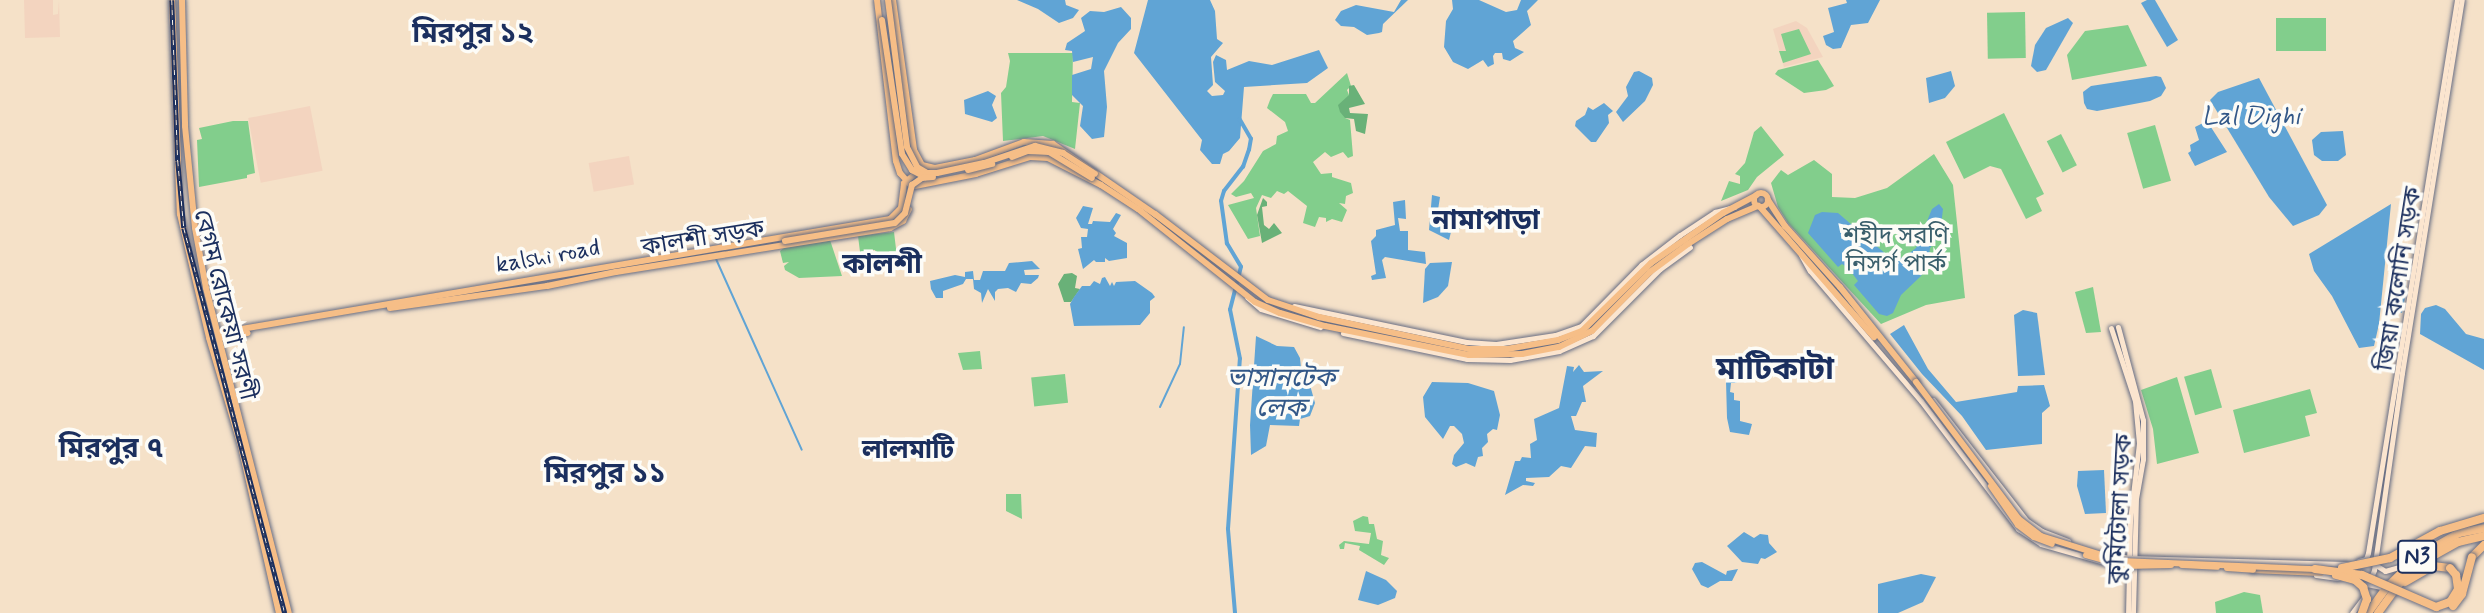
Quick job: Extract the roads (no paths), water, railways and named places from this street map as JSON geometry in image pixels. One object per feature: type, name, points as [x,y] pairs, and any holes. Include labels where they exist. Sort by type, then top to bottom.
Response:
[{"type":"highway","points":[[2315,569],[2380,562],[2406,552],[2451,526],[2484,518]]},
{"type":"highway","name":"N3","points":[[2368,613],[2373,603],[2411,562],[2444,540],[2484,527]]},
{"type":"highway","name":"N3","points":[[2378,613],[2398,586],[2436,554],[2458,542],[2484,536]]},
{"type":"highway","points":[[2336,575],[2367,580],[2425,610],[2438,612],[2452,607],[2460,598],[2472,557],[2484,545]]},
{"type":"highway","points":[[2315,569],[2362,575],[2436,607],[2450,602],[2458,590],[2458,579],[2450,568],[2433,566],[2398,586]]},
{"type":"highway","points":[[2336,575],[2355,580],[2363,587],[2367,599],[2360,613]]},
{"type":"highway","points":[[2360,613],[2373,603]]},
{"type":"main road","name":"বেগম রোকেয়া সরণী","points":[[172,0],[177,194],[183,230],[240,446],[279,613]]},
{"type":"main road","name":"বেগম রোকেয়া সরণী","points":[[182,0],[185,114],[195,228],[218,336],[289,613]]},
{"type":"main road","points":[[890,0],[911,159]]},
{"type":"main road","points":[[890,0],[907,147],[911,159],[923,171],[937,173],[984,163],[1035,146],[1063,153],[1093,176]]},
{"type":"main road","points":[[890,0],[914,150],[919,162],[930,168]]},
{"type":"main road","points":[[890,0],[906,155],[913,169],[926,181]]},
{"type":"main road","name":"জিয়া কলোনি সড়ক","points":[[2352,613],[2364,598],[2364,571],[2460,1]]},
{"type":"main road","points":[[877,4],[882,20],[902,154],[912,170],[926,181]]},
{"type":"main road","points":[[877,4],[895,155],[898,170],[906,180],[915,186],[926,181],[1002,167],[1025,158],[1043,157],[1104,183]]},
{"type":"main road","name":"জিয়া কলোনি সড়ক","points":[[2366,585],[2373,573],[2452,45]]},
{"type":"main road","points":[[906,180],[920,171],[998,153],[1024,142],[1048,143],[1066,150],[1104,183]]},
{"type":"main road","points":[[731,254],[785,241],[895,223],[905,213],[911,186],[1038,150],[1058,156],[1155,214],[1261,309],[1309,325],[1444,356],[1510,359],[1568,348],[1593,336],[1660,269],[1690,247]]},
{"type":"main road","points":[[998,153],[1004,159],[1002,167]]},
{"type":"main road","points":[[920,171],[916,179],[926,181]]},
{"type":"main road","name":"kalshi road","points":[[218,336],[886,220],[899,212],[906,180]]},
{"type":"main road","name":"কালশী সড়ক","points":[[218,336],[386,308],[457,300],[890,228],[905,218],[910,194],[915,186]]},
{"type":"main road","points":[[1223,274],[1287,309],[1455,347],[1482,350],[1518,347],[1559,340],[1582,331],[1644,268],[1734,207],[1765,194],[1785,226],[1874,331],[2020,519],[2040,536],[2121,561],[2315,569]]},
{"type":"main road","points":[[1758,195],[1754,201],[1759,207],[1914,382],[1995,490],[2013,519],[2039,540],[2125,566],[2183,565],[2336,575]]},
{"type":"main road","points":[[1247,297],[1264,307],[1305,320],[1456,353],[1492,356],[1538,351],[1584,337],[1650,272],[1727,219],[1766,206],[1768,200]]},
{"type":"main road","points":[[183,230],[195,228]]},
{"type":"main road","points":[[1801,255],[1810,271],[1921,401],[2018,529],[2041,544],[2131,569],[2183,568],[2311,575],[2386,588]]},
{"type":"main road","name":"কুর্মিটোলা সড়ক","points":[[2115,328],[2138,421],[2131,613]]},
{"type":"main road","points":[[1874,331],[1907,367],[2033,526],[2078,545],[2131,558],[2317,565],[2349,564],[2367,556]]},
{"type":"main road","points":[[2374,564],[2385,571],[2411,562]]},
{"type":"water","points":[[1017,0],[1065,0],[1066,5],[1079,10],[1073,18],[1059,23],[1038,9]]},
{"type":"water","points":[[1148,0],[1210,0],[1215,11],[1217,39],[1223,43],[1211,57],[1213,85],[1207,91],[1212,96],[1223,95],[1225,91],[1215,82],[1213,62],[1216,55],[1226,60],[1227,70],[1249,61],[1272,65],[1319,50],[1328,68],[1307,83],[1244,87],[1240,138],[1223,154],[1220,164],[1212,164],[1200,150],[1202,140],[1134,53]]},
{"type":"water","points":[[1401,0],[1408,0],[1383,24],[1382,32],[1379,33],[1367,35],[1354,27],[1341,26],[1335,20],[1341,11],[1356,5],[1394,12]]},
{"type":"water","points":[[1452,0],[1479,0],[1506,12],[1517,10],[1521,0],[1538,0],[1527,11],[1531,25],[1513,41],[1515,48],[1524,52],[1510,61],[1503,59],[1502,53],[1495,53],[1494,64],[1488,67],[1483,60],[1468,69],[1453,62],[1444,47],[1446,21],[1453,9]]},
{"type":"water","points":[[1846,0],[1880,0],[1868,23],[1851,25],[1841,48],[1833,49],[1826,45],[1823,36],[1834,32],[1828,8],[1847,3]]},
{"type":"water","points":[[2155,0],[2178,40],[2167,47],[2141,3]]},
{"type":"water","points":[[1121,7],[1131,18],[1131,29],[1118,43],[1104,71],[1107,107],[1104,137],[1092,139],[1080,126],[1083,106],[1072,95],[1072,75],[1091,69],[1093,57],[1073,62],[1072,51],[1065,50],[1067,43],[1085,31],[1081,18],[1090,11],[1104,12]]},
{"type":"water","points":[[2068,18],[2073,23],[2046,70],[2037,72],[2031,66],[2035,45],[2046,28]]},
{"type":"water","points":[[1639,71],[1652,78],[1653,85],[1645,101],[1623,122],[1616,112],[1628,96],[1626,87],[1634,72]]},
{"type":"water","points":[[1951,71],[1955,86],[1945,98],[1929,103],[1926,78]]},
{"type":"water","points":[[2161,77],[2166,88],[2161,96],[2150,101],[2097,111],[2087,109],[2084,103],[2083,92],[2091,86]]},
{"type":"water","name":"Lal Dighi","points":[[2259,78],[2327,205],[2319,215],[2293,226],[2269,197],[2210,100],[2218,92]]},
{"type":"water","points":[[988,91],[996,96],[992,105],[997,118],[992,122],[965,114],[964,100]]},
{"type":"water","points":[[1604,103],[1613,111],[1608,115],[1609,123],[1596,142],[1591,142],[1575,126],[1576,121],[1585,115],[1588,107],[1593,110]]},
{"type":"water","points":[[2207,121],[2227,152],[2195,166],[2188,153],[2191,151],[2190,145],[2199,140],[2195,127]]},
{"type":"water","points":[[2343,131],[2346,155],[2338,161],[2322,161],[2314,155],[2312,140],[2321,132]]},
{"type":"water","points":[[1432,195],[1440,197],[1438,210],[1448,219],[1456,218],[1461,228],[1451,232],[1449,240],[1429,230]]},
{"type":"water","points":[[1405,200],[1406,219],[1398,218],[1400,231],[1408,231],[1408,250],[1425,252],[1426,264],[1385,257],[1382,260],[1386,278],[1372,280],[1371,276],[1376,274],[1371,241],[1376,236],[1376,230],[1395,225],[1393,202]]},
{"type":"water","points":[[1939,204],[1943,209],[1940,235],[1930,248],[1928,263],[1921,276],[1901,295],[1893,313],[1887,316],[1879,314],[1854,285],[1858,281],[1848,268],[1842,264],[1838,267],[1808,233],[1815,215],[1822,212],[1838,213],[1887,255],[1903,258],[1916,248],[1932,209]]},
{"type":"water","points":[[2391,204],[2379,324],[2374,346],[2359,348],[2332,296],[2314,271],[2309,254]]},
{"type":"water","points":[[1083,206],[1093,208],[1088,224],[1093,221],[1110,222],[1116,213],[1121,215],[1113,229],[1116,233],[1114,236],[1127,243],[1127,258],[1109,261],[1105,258],[1105,262],[1094,260],[1083,269],[1078,249],[1082,248],[1081,237],[1087,237],[1088,229],[1081,228],[1076,218]]},
{"type":"water","points":[[1032,261],[1040,269],[1024,270],[1025,275],[1039,275],[1038,278],[1031,284],[1021,283],[1016,292],[1008,288],[998,289],[995,292],[995,301],[988,289],[982,303],[981,293],[974,289],[973,279],[966,279],[963,284],[943,291],[943,298],[936,298],[931,289],[930,281],[955,275],[965,277],[965,272],[973,271],[974,280],[980,280],[983,271],[1005,271],[1009,263]]},
{"type":"water","points":[[1452,262],[1448,286],[1438,297],[1423,303],[1425,269],[1430,263]]},
{"type":"water","points":[[2391,268],[2405,273],[2406,294],[2402,313],[2387,307],[2384,302],[2390,298],[2387,291],[2392,281]]},
{"type":"water","points":[[1105,277],[1110,286],[1112,282],[1114,286],[1116,282],[1135,281],[1155,297],[1150,301],[1150,313],[1140,325],[1074,326],[1070,304],[1074,297],[1082,286],[1090,286],[1094,281],[1100,284]]},
{"type":"water","points":[[2436,305],[2445,309],[2466,334],[2484,339],[2484,370],[2420,334],[2421,314],[2425,308]]},
{"type":"water","points":[[2023,310],[2037,313],[2045,375],[2018,376],[2014,315]]},
{"type":"water","points":[[1904,325],[1928,369],[1956,402],[2017,392],[2018,386],[2044,385],[2050,406],[2042,413],[2042,444],[1986,450],[1962,416],[1922,374],[1890,334]]},
{"type":"water","name":"ভাসানটেক লেক","points":[[1256,336],[1277,346],[1294,347],[1300,358],[1301,368],[1314,376],[1310,385],[1315,403],[1310,416],[1300,419],[1299,426],[1270,425],[1266,446],[1251,455],[1250,425]]},
{"type":"water","points":[[1579,365],[1584,372],[1603,371],[1583,386],[1586,402],[1582,402],[1576,416],[1571,416],[1575,430],[1597,433],[1596,447],[1585,446],[1571,468],[1561,466],[1549,477],[1526,478],[1526,481],[1535,483],[1533,486],[1523,485],[1505,495],[1515,461],[1520,461],[1522,457],[1531,458],[1530,444],[1537,440],[1534,419],[1559,408],[1567,366],[1574,367],[1573,372]]},
{"type":"water","points":[[1736,369],[1733,378],[1737,383],[1731,383],[1730,392],[1734,393],[1734,400],[1740,401],[1740,421],[1752,424],[1749,435],[1730,432],[1727,418],[1726,381],[1732,370]]},
{"type":"water","points":[[1432,382],[1468,383],[1494,391],[1500,415],[1497,430],[1493,429],[1487,434],[1488,442],[1482,448],[1483,456],[1478,457],[1475,467],[1466,463],[1456,467],[1452,464],[1454,455],[1464,443],[1462,434],[1454,426],[1450,426],[1443,439],[1425,417],[1423,397]]},
{"type":"water","points":[[2104,470],[2106,513],[2085,514],[2077,486],[2078,471]]},
{"type":"water","points":[[1744,532],[1754,538],[1760,534],[1768,535],[1769,543],[1777,552],[1765,559],[1761,558],[1758,564],[1742,562],[1727,546]]},
{"type":"water","points":[[1702,562],[1726,575],[1727,571],[1738,569],[1732,581],[1720,581],[1708,588],[1701,585],[1692,569],[1695,563]]},
{"type":"water","points":[[1366,571],[1386,580],[1397,591],[1395,598],[1378,605],[1358,600]]},
{"type":"water","points":[[1921,574],[1936,577],[1923,602],[1898,613],[1878,613],[1878,584]]},
{"type":"waterway","points":[[1235,613],[1228,529],[1240,359],[1230,310],[1241,267],[1227,244],[1221,201],[1224,191],[1243,167],[1249,150],[1251,139],[1240,120]]},
{"type":"waterway","points":[[716,259],[802,450]]},
{"type":"waterway","points":[[1160,407],[1180,364],[1184,327]]},
{"type":"railway","points":[[172,0],[178,161],[184,228],[285,613]]},
{"type":"district","name":"মিরপুর ১২","points":[[473,35]]},
{"type":"district","name":"নামাপাড়া","points":[[1486,222]]},
{"type":"district","name":"কালশী","points":[[882,266]]},
{"type":"district","name":"মাটিকাটা","points":[[1775,370]]},
{"type":"district","name":"মিরপুর ৭","points":[[111,450]]},
{"type":"district","name":"লালমাটি","points":[[908,452]]},
{"type":"district","name":"মিরপুর ১১","points":[[605,475]]},
{"type":"park label","name":"শহীদ সরণি নিসর্গ পার্ক","points":[[1896,251]]}]
